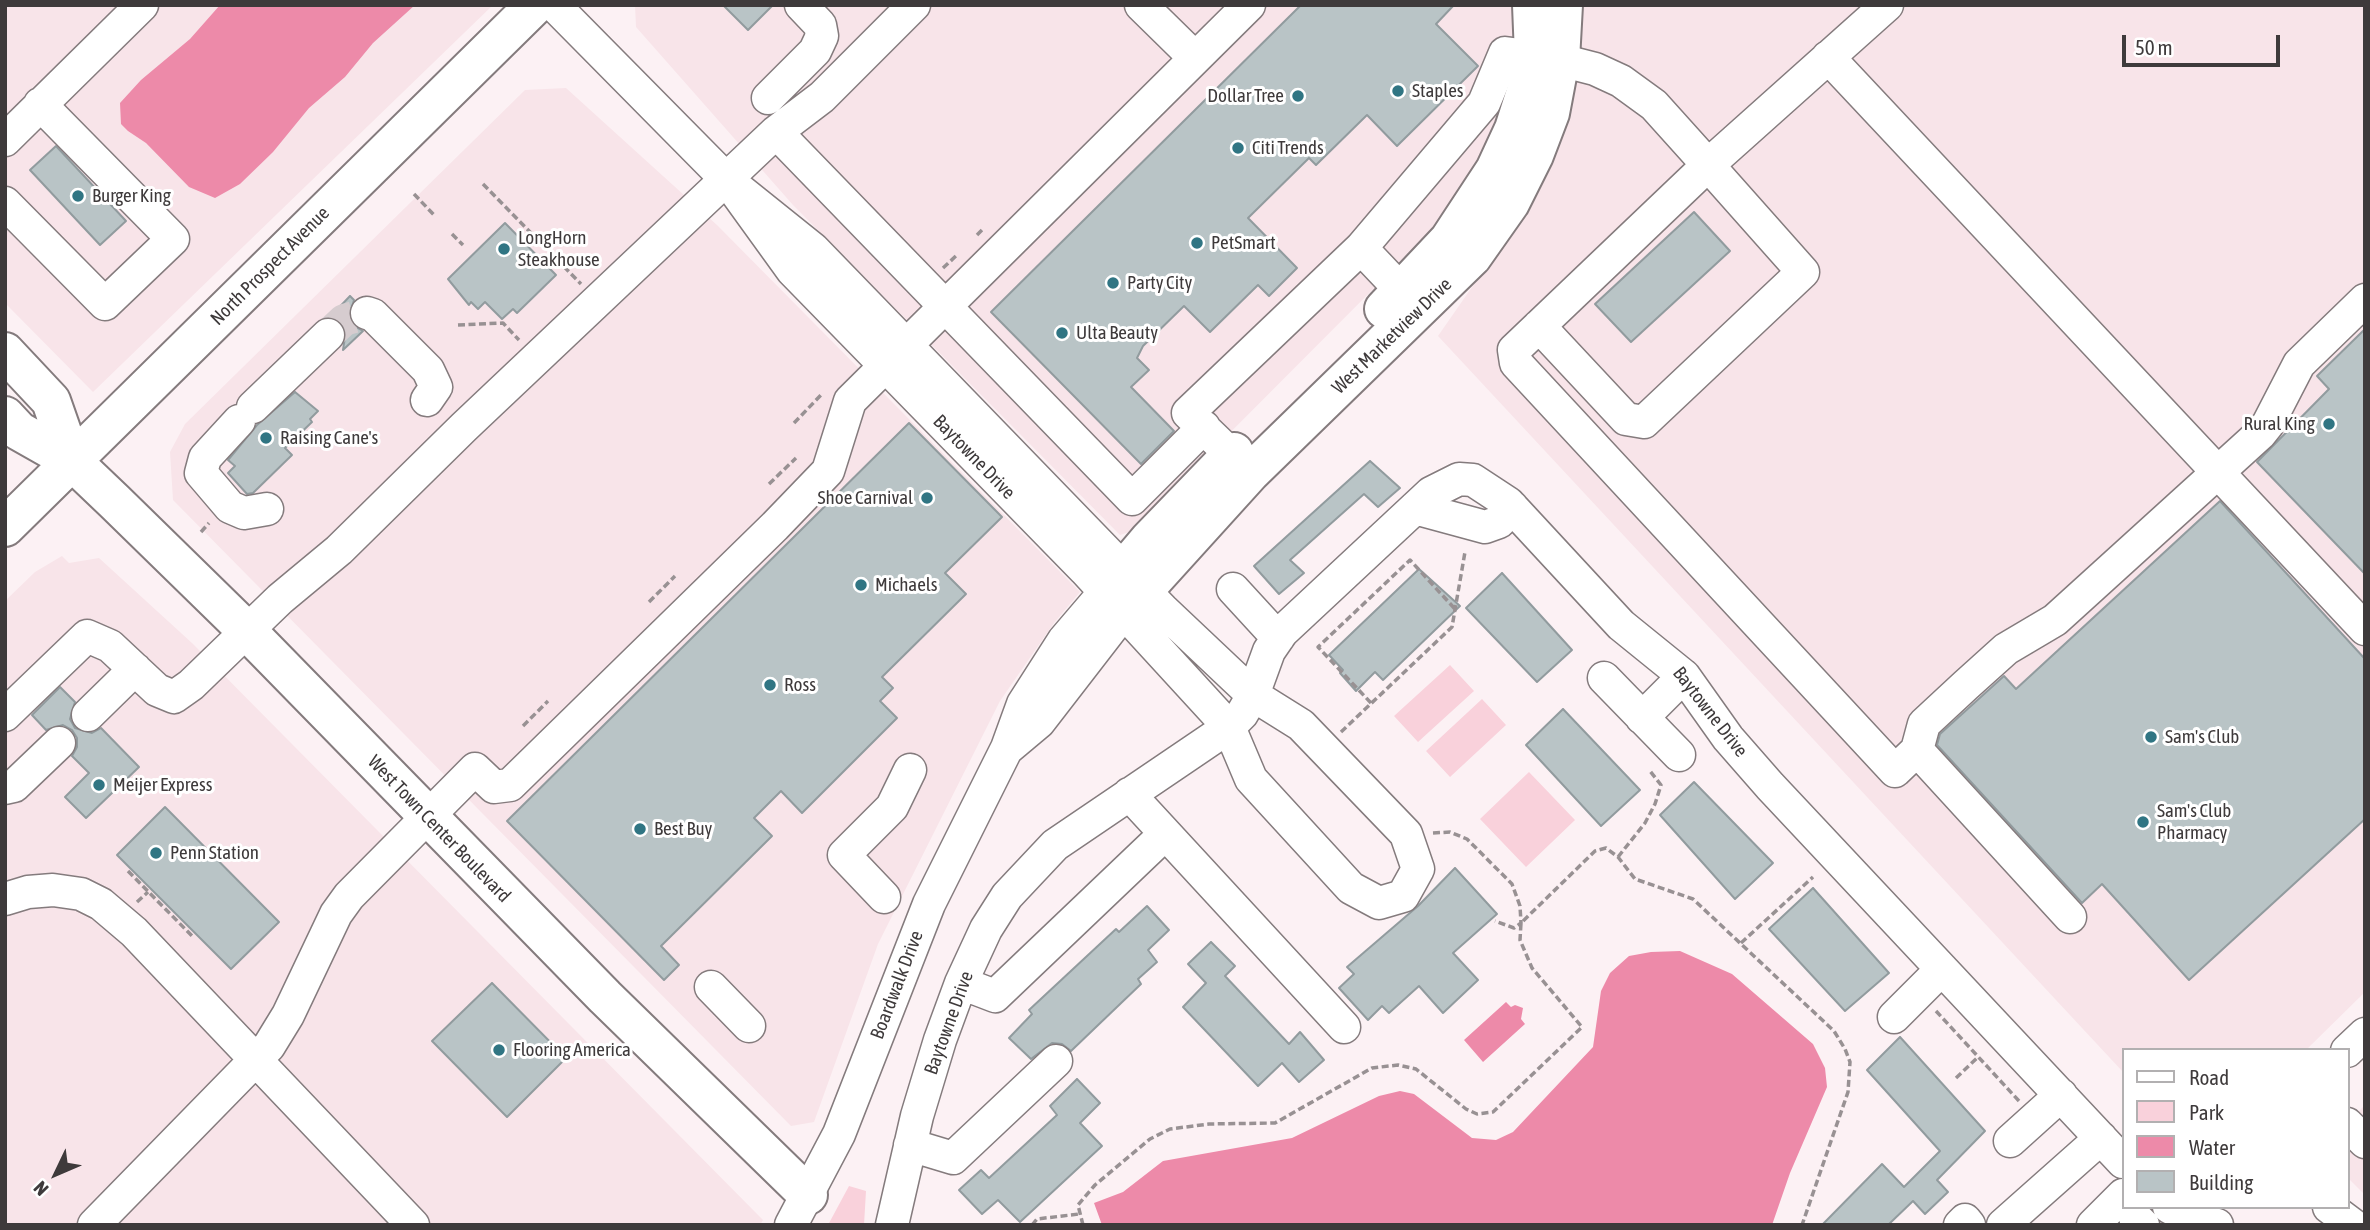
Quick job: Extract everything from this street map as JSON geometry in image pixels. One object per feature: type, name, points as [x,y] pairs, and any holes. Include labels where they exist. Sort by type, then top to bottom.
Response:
[{"type":"main road","name":"North Prospect Avenue","points":[[5,527],[535,5]]},
{"type":"main road","name":"West Marketview Drive","points":[[1125,590],[1241,463],[1411,301],[1472,257],[1510,204],[1534,155],[1550,113],[1547,57],[1532,5]]},
{"type":"main road","name":"West Marketview Drive","points":[[1547,57],[1563,5]]},
{"type":"main road","name":"West Town Center Boulevard","points":[[5,352],[51,401],[72,461]]},
{"type":"main road","name":"West Town Center Boulevard","points":[[5,416],[19,432],[72,461],[247,631],[604,997],[800,1210]]},
{"type":"street","points":[[5,140],[142,5]]},
{"type":"street","name":"Baytowne Drive","points":[[554,5],[727,180],[813,249],[895,355],[1125,590],[1229,727]]},
{"type":"street","points":[[768,98],[815,51],[822,36],[820,25],[801,5]]},
{"type":"street","points":[[5,715],[87,636],[110,646],[157,690],[174,696],[191,685],[247,631],[339,550],[464,427],[776,132],[822,97],[914,5]]},
{"type":"street","points":[[1141,5],[1195,58]]},
{"type":"street","points":[[94,1225],[256,1061],[288,1015],[336,914],[349,896],[475,769],[494,787],[510,785],[775,526],[828,471],[849,401],[1249,5]]},
{"type":"street","points":[[1887,5],[1708,165],[1514,350],[1516,363],[1895,771],[1917,750],[1924,724],[2007,649],[2055,620],[2268,424],[2298,364],[2365,300]]},
{"type":"street","points":[[1241,463],[1188,413],[1361,248],[1484,103],[1505,52],[1547,57],[1595,69],[1621,81],[1662,113],[1803,272],[1644,422],[1626,419],[1539,326]]},
{"type":"street","points":[[1828,57],[2365,629]]},
{"type":"street","points":[[5,203],[105,303],[173,239],[40,104]]},
{"type":"street","points":[[776,132],[1132,499],[1204,427]]},
{"type":"street","points":[[1361,248],[1411,301]]},
{"type":"street","points":[[367,313],[373,315],[428,370],[436,387],[427,400]]},
{"type":"street","points":[[267,509],[244,513],[230,507],[201,473],[205,458],[246,414],[328,335]]},
{"type":"street","name":"Baytowne Drive","points":[[892,1225],[910,1145],[961,983],[986,929],[1030,868],[1055,845],[1229,727],[1242,714],[1253,695],[1269,650],[1278,638],[1431,493],[1459,479],[1482,484],[1512,507],[1621,625],[1684,676],[1728,738],[2122,1161]]},
{"type":"street","points":[[1415,508],[1485,527],[1499,522],[1512,507]]},
{"type":"street","points":[[1233,589],[1278,638]]},
{"type":"street","name":"Baytowne Drive","points":[[1125,590],[1163,610],[1253,695]]},
{"type":"street","name":"Boardwalk Drive","points":[[800,1210],[846,1118],[929,904],[1007,748],[1040,722],[1125,590]]},
{"type":"street","points":[[88,715],[135,669]]},
{"type":"street","points":[[1643,718],[1684,676]]},
{"type":"street","points":[[1604,678],[1679,755]]},
{"type":"street","points":[[1229,727],[1251,779],[1351,888],[1378,903],[1403,896],[1418,869],[1406,834],[1301,725],[1253,695]]},
{"type":"street","points":[[5,788],[15,786],[59,743]]},
{"type":"street","points":[[1917,750],[2070,917]]},
{"type":"street","points":[[884,897],[844,855],[892,807],[910,771]]},
{"type":"street","points":[[1129,794],[1344,1027]]},
{"type":"street","points":[[961,983],[995,996],[1166,834]]},
{"type":"street","points":[[5,899],[28,892],[53,890],[81,894],[101,904],[134,932],[413,1225]]},
{"type":"street","points":[[1894,1017],[1942,969]]},
{"type":"street","points":[[711,986],[749,1026]]},
{"type":"street","points":[[2349,1049],[2365,1034]]},
{"type":"street","points":[[910,1145],[963,1167],[1056,1061]]},
{"type":"street","points":[[2010,1141],[2061,1095]]},
{"type":"street","points":[[2349,1126],[2365,1142]]},
{"type":"street","points":[[2004,1225],[2101,1138]]},
{"type":"street","points":[[2173,1209],[2194,1220],[2217,1225]]},
{"type":"street","points":[[2332,1209],[2353,1225]]},
{"type":"street","points":[[2093,1225],[2134,1212]]},
{"type":"street","points":[[1960,1225],[1965,1220],[1969,1225]]},
{"type":"path","points":[[483,184],[587,290]]},
{"type":"path","points":[[414,194],[435,216]]},
{"type":"path","points":[[452,234],[463,245]]},
{"type":"path","points":[[935,276],[957,255]]},
{"type":"path","points":[[458,325],[503,323],[528,349]]},
{"type":"path","points":[[794,423],[821,395]]},
{"type":"path","points":[[769,484],[796,458]]},
{"type":"path","points":[[1323,748],[1452,627],[1465,552]]},
{"type":"path","points":[[1371,704],[1318,647],[1410,560],[1455,609]]},
{"type":"path","points":[[649,602],[675,576]]},
{"type":"path","points":[[523,726],[548,701]]},
{"type":"path","points":[[1618,857],[1645,822],[1655,804],[1661,785],[1650,771]]},
{"type":"path","points":[[1083,1225],[1078,1205],[1095,1185],[1150,1139],[1170,1129],[1209,1124],[1275,1123],[1372,1068],[1398,1065],[1416,1069],[1466,1109],[1477,1114],[1493,1111],[1583,1027],[1532,968],[1520,940],[1520,906],[1512,884],[1467,839],[1450,832],[1406,834]]},
{"type":"path","points":[[1495,921],[1514,928],[1595,851],[1606,848],[1618,857],[1635,879],[1693,899],[1834,1031],[1850,1062],[1848,1092],[1802,1225]]},
{"type":"path","points":[[128,871],[193,937]]},
{"type":"path","points":[[1741,943],[1813,877]]},
{"type":"path","points":[[137,902],[148,892]]},
{"type":"path","points":[[1919,992],[2034,1118]]},
{"type":"path","points":[[1956,1078],[1978,1057]]},
{"type":"path","points":[[1032,1225],[1037,1219],[1079,1214]]},
{"type":"shaded area","points":[[5,5],[493,5],[93,392],[5,303]]},
{"type":"shaded area","points":[[635,5],[1514,5],[1517,30],[1500,112],[1481,160],[1446,216],[1132,531],[1120,535],[793,205],[636,27]]},
{"type":"shaded area","points":[[1578,5],[2365,5],[2365,992],[2308,1048],[2122,1048],[2122,1071],[1438,336],[1513,228]]},
{"type":"shaded area","points":[[566,88],[717,225],[1080,592],[1054,623],[1000,701],[878,944],[814,1122],[791,1126],[173,500],[170,452],[185,424],[525,90]]},
{"type":"shaded area","points":[[62,556],[69,563],[99,558],[192,643],[763,1220],[760,1225],[5,1225],[5,601],[35,572]]},
{"type":"shaded area","points":[[2365,1105],[2365,1195],[2349,1179],[2349,1121]]},
{"type":"green space","points":[[1450,665],[1474,691],[1418,742],[1394,716]]},
{"type":"green space","points":[[1482,699],[1506,725],[1450,777],[1426,751]]},
{"type":"green space","points":[[1529,772],[1575,820],[1526,867],[1480,819]]},
{"type":"green space","points":[[849,1186],[866,1191],[864,1225],[828,1225]]},
{"type":"water","points":[[220,5],[415,5],[373,43],[345,77],[309,108],[273,152],[240,184],[215,198],[189,187],[146,143],[121,124],[120,103],[141,80],[190,39]]},
{"type":"water","points":[[1680,951],[1732,974],[1813,1044],[1825,1068],[1827,1087],[1790,1173],[1772,1225],[1102,1225],[1094,1203],[1123,1192],[1163,1161],[1292,1138],[1379,1096],[1400,1091],[1414,1094],[1472,1138],[1496,1140],[1513,1132],[1593,1047],[1601,991],[1610,973],[1629,956]]},
{"type":"water","points":[[1506,1002],[1511,1007],[1515,1005],[1523,1008],[1521,1019],[1525,1024],[1483,1062],[1464,1040]]},
{"type":"building","points":[[723,5],[773,5],[748,30]]},
{"type":"building","points":[[1301,5],[1454,5],[1436,24],[1478,66],[1397,146],[1367,115],[1316,165],[1309,158],[1248,218],[1297,268],[1269,296],[1258,285],[1210,332],[1184,306],[1143,346],[1137,358],[1149,370],[1131,387],[1174,431],[1141,464],[991,312]]},
{"type":"building","name":"Burger King","points":[[56,146],[126,221],[100,245],[30,170]]},
{"type":"building","points":[[1694,212],[1730,251],[1631,342],[1595,304]]},
{"type":"building","name":"LongHorn Steakhouse","points":[[505,223],[556,275],[517,313],[513,309],[502,319],[485,302],[478,309],[471,302],[469,305],[448,279]]},
{"type":"building","points":[[350,296],[354,300],[349,317],[354,326],[363,331],[343,350],[346,330],[341,322],[330,317]]},
{"type":"building","name":"Rural King","points":[[2365,329],[2365,574],[2257,462],[2329,389],[2317,376]]},
{"type":"building","name":"Raising Cane's","points":[[295,392],[318,411],[310,419],[312,422],[285,448],[292,455],[253,493],[247,494],[228,473],[235,466],[228,460],[257,425]]},
{"type":"building","points":[[909,423],[1002,517],[945,573],[966,594],[882,677],[893,688],[880,701],[897,718],[802,813],[781,791],[754,818],[772,836],[661,946],[679,965],[664,980],[507,821]]},
{"type":"building","points":[[1370,461],[1400,488],[1378,507],[1364,494],[1290,560],[1304,573],[1279,594],[1254,566]]},
{"type":"building","name":"Sam's Club","points":[[2220,501],[2365,659],[2365,819],[2189,980],[2102,884],[2082,903],[1937,745],[1940,734],[2004,676],[2016,689]]},
{"type":"building","points":[[1419,569],[1460,606],[1383,680],[1375,672],[1356,691],[1340,673],[1343,670],[1329,655]]},
{"type":"building","points":[[1502,573],[1572,650],[1537,682],[1466,608]]},
{"type":"building","points":[[60,687],[75,702],[70,719],[75,728],[92,733],[101,728],[139,767],[86,818],[65,797],[89,773],[72,756],[77,747],[77,738],[72,730],[63,725],[46,730],[32,715]]},
{"type":"building","points":[[1563,709],[1640,790],[1601,826],[1526,745]]},
{"type":"building","points":[[1694,782],[1773,863],[1735,899],[1660,815]]},
{"type":"building","points":[[165,807],[279,922],[231,969],[117,855]]},
{"type":"building","points":[[1455,868],[1497,914],[1453,953],[1478,980],[1443,1013],[1419,986],[1389,1013],[1382,1006],[1368,1020],[1339,988],[1354,974],[1347,967],[1418,906]]},
{"type":"building","points":[[1813,888],[1889,973],[1845,1011],[1769,929]]},
{"type":"building","points":[[1147,906],[1169,930],[1148,950],[1157,962],[1138,979],[1141,984],[1071,1051],[1062,1044],[1052,1043],[1031,1059],[1009,1038],[1032,1014],[1029,1010],[1116,929],[1119,932]]},
{"type":"building","points":[[1211,942],[1235,966],[1225,976],[1289,1044],[1300,1032],[1324,1060],[1299,1082],[1282,1063],[1258,1086],[1183,1007],[1206,983],[1188,964]]},
{"type":"building","name":"Flooring America","points":[[492,983],[566,1058],[507,1117],[432,1041]]},
{"type":"building","points":[[1900,1037],[1985,1131],[1937,1180],[1948,1192],[1925,1214],[1913,1201],[1888,1225],[1822,1225],[1882,1164],[1904,1187],[1940,1151],[1867,1070]]},
{"type":"building","points":[[1077,1079],[1100,1103],[1080,1123],[1102,1146],[1020,1222],[998,1200],[982,1214],[959,1190],[981,1170],[989,1178],[1057,1115],[1050,1106]]},
{"type":"tunnel","points":[[328,335],[344,320],[367,313]]},
{"type":"place","name":"Staples","points":[[1398,91]]},
{"type":"place","name":"Dollar Tree","points":[[1298,96]]},
{"type":"place","name":"Citi Trends","points":[[1238,148]]},
{"type":"place","name":"Burger King","points":[[78,196]]},
{"type":"place","name":"PetSmart","points":[[1197,243]]},
{"type":"place","name":"LongHorn Steakhouse","points":[[504,249]]},
{"type":"place","name":"Party City","points":[[1113,283]]},
{"type":"place","name":"Ulta Beauty","points":[[1062,333]]},
{"type":"place","name":"Rural King","points":[[2329,424]]},
{"type":"place","name":"Raising Cane's","points":[[266,438]]},
{"type":"place","name":"Shoe Carnival","points":[[927,498]]},
{"type":"place","name":"Michaels","points":[[861,585]]},
{"type":"place","name":"Ross","points":[[770,685]]},
{"type":"place","name":"Sam's Club","points":[[2151,737]]},
{"type":"place","name":"Meijer Express","points":[[99,785]]},
{"type":"place","name":"Sam's Club Pharmacy","points":[[2143,822]]},
{"type":"place","name":"Best Buy","points":[[640,829]]},
{"type":"place","name":"Penn Station","points":[[156,853]]},
{"type":"place","name":"Flooring America","points":[[499,1050]]}]
